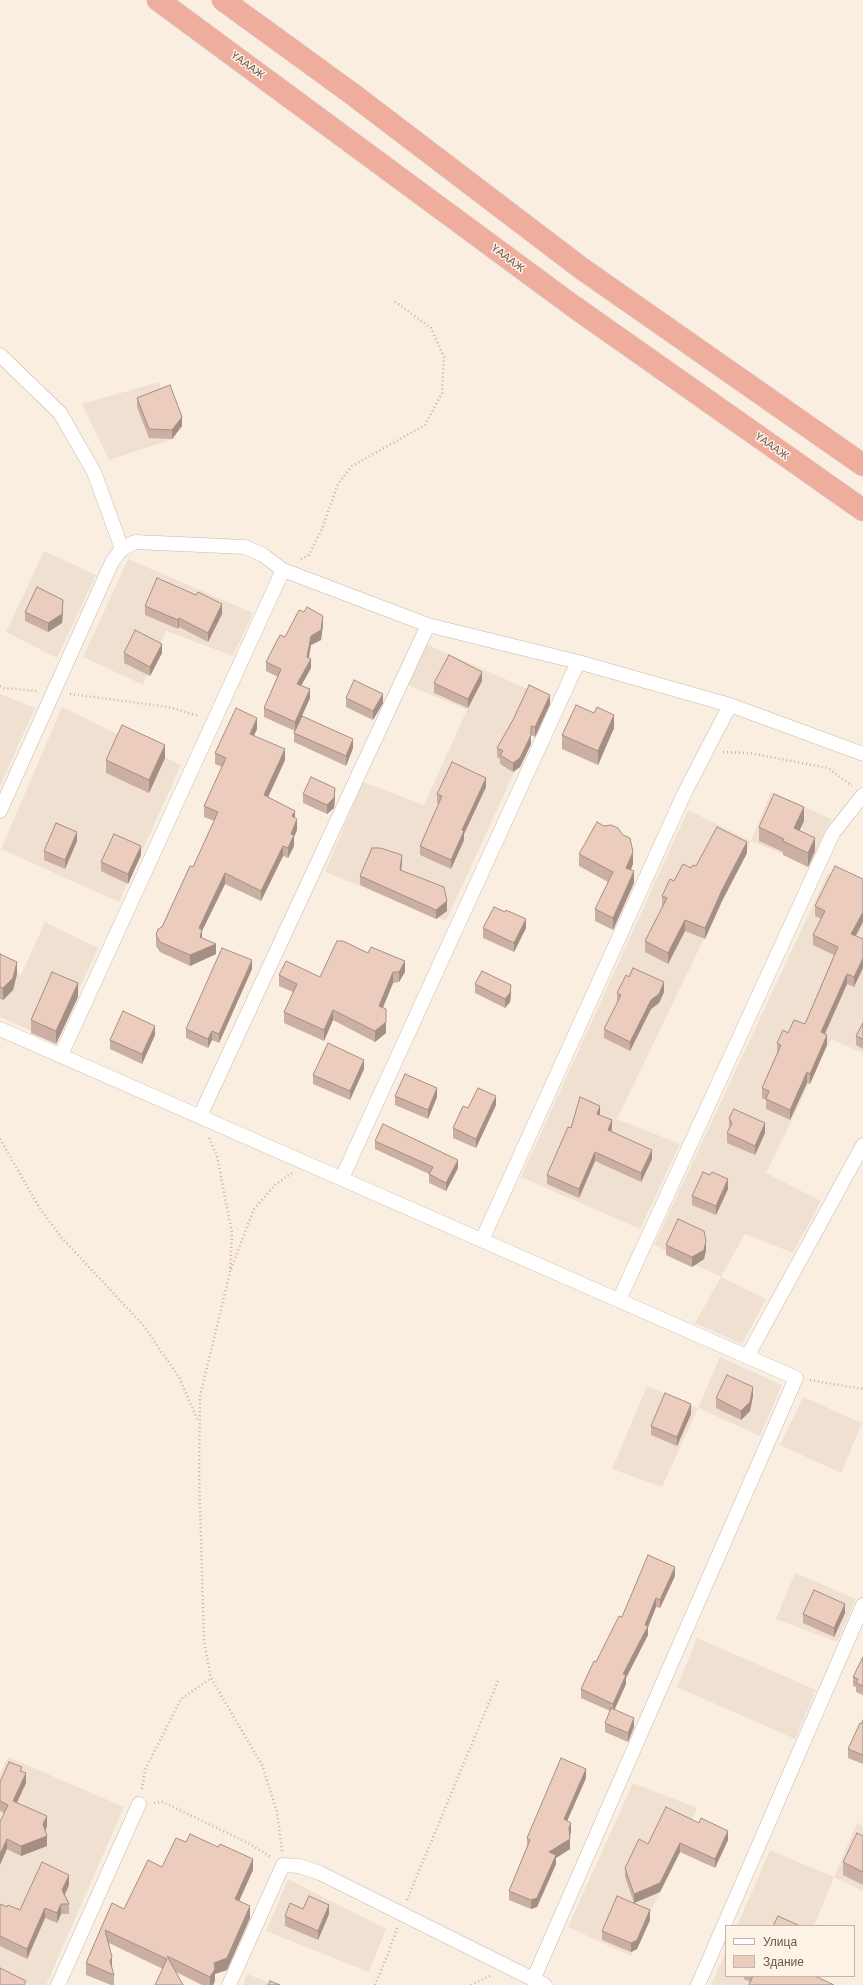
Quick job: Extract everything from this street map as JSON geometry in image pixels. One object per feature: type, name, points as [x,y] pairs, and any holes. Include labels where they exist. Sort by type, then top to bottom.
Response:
[{"type":"highway","name":"ҮАААЖ","points":[[158,0],[573,306],[863,510]]},
{"type":"highway","points":[[223,0],[351,93],[581,268],[863,466]]},
{"type":"street","points":[[0,355],[60,413],[94,472],[122,549]]},
{"type":"street","points":[[0,811],[112,562],[122,549],[135,542],[245,547],[263,555],[283,570],[428,625],[578,662],[730,705],[863,754]]},
{"type":"street","points":[[61,1055],[283,570]]},
{"type":"street","points":[[200,1116],[428,625]]},
{"type":"street","points":[[342,1178],[578,662]]},
{"type":"street","points":[[482,1240],[678,808],[730,705]]},
{"type":"street","points":[[619,1300],[833,833],[863,795]]},
{"type":"street","points":[[0,1029],[796,1378],[539,1982],[320,1873],[299,1866],[283,1865],[229,1985]]},
{"type":"street","points":[[747,1357],[863,1145]]},
{"type":"street","points":[[698,1985],[863,1605]]},
{"type":"street","points":[[58,1985],[139,1804]]},
{"type":"path","points":[[283,570],[309,555],[322,529],[338,484],[352,466],[425,425],[442,392],[444,357],[431,328],[394,301]]},
{"type":"path","points":[[0,686],[4,688],[54,692],[169,707],[214,721]]},
{"type":"path","points":[[706,751],[749,754],[828,768],[845,779],[863,795]]},
{"type":"path","points":[[200,1116],[217,1156],[232,1232],[230,1272]]},
{"type":"path","points":[[0,1139],[39,1207],[61,1237],[143,1325],[180,1377],[199,1423]]},
{"type":"path","points":[[283,1865],[277,1812],[262,1765],[211,1678],[204,1641],[199,1423],[200,1396],[230,1272],[254,1209],[276,1184],[307,1163]]},
{"type":"path","points":[[796,1378],[863,1389]]},
{"type":"path","points":[[211,1678],[182,1700],[145,1770],[139,1804],[163,1802],[250,1844],[283,1865]]},
{"type":"path","points":[[375,1985],[388,1954],[401,1914],[498,1681]]},
{"type":"shaded area","points":[[159,382],[176,438],[109,460],[82,404]]},
{"type":"shaded area","points":[[44,551],[96,575],[57,658],[6,632]]},
{"type":"shaded area","points":[[128,559],[253,613],[233,656],[166,631],[143,685],[83,657]]},
{"type":"shaded area","points":[[426,644],[548,698],[446,921],[325,872],[363,782],[424,805],[467,710],[408,685]]},
{"type":"shaded area","points":[[0,694],[35,708],[0,786]]},
{"type":"shaded area","points":[[62,707],[181,765],[119,902],[1,849]]},
{"type":"shaded area","points":[[771,792],[831,819],[810,865],[751,841]]},
{"type":"shaded area","points":[[688,810],[751,841],[617,1119],[680,1144],[640,1229],[521,1177]]},
{"type":"shaded area","points":[[828,873],[863,888],[863,1053],[831,1039],[766,1173],[821,1201],[793,1253],[745,1234],[721,1277],[654,1245]]},
{"type":"shaded area","points":[[45,922],[98,948],[55,1041],[0,1017],[0,966],[21,975]]},
{"type":"shaded area","points":[[721,1277],[766,1299],[742,1344],[695,1323]]},
{"type":"shaded area","points":[[720,1357],[782,1385],[760,1436],[698,1408]]},
{"type":"shaded area","points":[[647,1386],[698,1408],[662,1487],[612,1469]]},
{"type":"shaded area","points":[[803,1397],[862,1423],[841,1473],[780,1445]]},
{"type":"shaded area","points":[[795,1573],[856,1599],[837,1642],[776,1619]]},
{"type":"shaded area","points":[[697,1638],[816,1690],[795,1739],[677,1687]]},
{"type":"shaded area","points":[[8,1757],[124,1807],[46,1985],[0,1985],[0,1774]]},
{"type":"shaded area","points":[[633,1783],[697,1808],[631,1956],[568,1927]]},
{"type":"shaded area","points":[[857,1823],[863,1826],[863,1891],[834,1877]]},
{"type":"shaded area","points":[[770,1850],[834,1877],[814,1925],[737,1925]]},
{"type":"shaded area","points":[[288,1879],[386,1929],[369,1972],[266,1931]]},
{"type":"shaded area","points":[[725,1953],[725,1977],[805,1977],[823,1985],[711,1985]]},
{"type":"shaded area","points":[[247,1974],[275,1985],[243,1985]]},
{"type":"building","points":[[170,385],[182,417],[172,430],[149,429],[137,398]]},
{"type":"building","points":[[157,578],[196,595],[198,592],[222,604],[208,633],[179,618],[178,620],[145,606]]},
{"type":"building","points":[[37,587],[63,600],[62,614],[48,623],[25,612]]},
{"type":"building","points":[[307,607],[323,616],[321,630],[311,636],[307,657],[311,659],[297,684],[310,689],[295,722],[264,708],[281,669],[266,662],[280,635],[285,637],[299,610],[304,612]]},
{"type":"building","points":[[135,630],[162,644],[150,667],[124,653]]},
{"type":"building","points":[[449,655],[482,672],[468,699],[434,683]]},
{"type":"building","points":[[354,680],[383,694],[373,711],[346,698]]},
{"type":"building","points":[[529,685],[550,695],[535,727],[531,726],[531,735],[520,758],[513,763],[500,755],[503,751],[497,748],[514,718]]},
{"type":"building","points":[[576,705],[594,713],[597,707],[614,715],[598,751],[562,735]]},
{"type":"building","points":[[236,708],[257,718],[250,734],[285,749],[264,795],[295,811],[292,816],[297,819],[291,834],[294,835],[288,848],[283,846],[261,891],[225,873],[199,928],[202,930],[200,937],[216,944],[190,955],[160,942],[156,935],[158,929],[162,927],[190,866],[193,867],[218,812],[204,806],[226,758],[215,753]]},
{"type":"building","points":[[302,716],[353,739],[346,756],[294,733]]},
{"type":"building","points":[[122,725],[165,745],[149,780],[106,760]]},
{"type":"building","points":[[452,762],[486,778],[462,830],[464,831],[451,860],[420,846],[442,796],[437,794]]},
{"type":"building","points":[[311,777],[335,788],[334,798],[327,805],[303,794]]},
{"type":"building","points":[[774,794],[804,807],[794,828],[815,838],[808,853],[759,827]]},
{"type":"building","points":[[597,822],[604,826],[611,825],[618,828],[623,835],[630,838],[633,852],[626,868],[634,871],[613,918],[595,909],[613,872],[579,854]]},
{"type":"building","points":[[56,823],[77,832],[65,860],[44,851]]},
{"type":"building","points":[[717,827],[747,842],[722,890],[705,928],[685,920],[668,953],[645,941],[667,898],[662,896],[670,879],[674,881],[683,864],[691,868],[693,865],[696,866]]},
{"type":"building","points":[[114,834],[141,846],[128,874],[101,862]]},
{"type":"building","points":[[372,848],[380,848],[402,855],[400,870],[444,887],[447,901],[436,910],[360,876]]},
{"type":"building","points":[[835,866],[863,879],[863,912],[851,934],[863,939],[863,958],[854,977],[847,974],[821,1032],[827,1035],[810,1074],[807,1072],[790,1110],[766,1099],[769,1091],[762,1088],[781,1045],[777,1043],[783,1030],[788,1033],[794,1020],[805,1024],[838,947],[813,935],[825,911],[815,906]]},
{"type":"building","points":[[494,907],[505,912],[506,910],[526,919],[514,943],[483,928]]},
{"type":"building","points":[[337,941],[343,941],[368,953],[371,947],[405,961],[399,972],[393,972],[379,1006],[386,1009],[386,1022],[375,1031],[333,1010],[324,1030],[284,1012],[297,984],[279,975],[286,961],[320,977]]},
{"type":"building","points":[[222,948],[252,960],[219,1034],[212,1031],[208,1039],[186,1029]]},
{"type":"building","points":[[0,954],[17,962],[13,978],[3,988],[0,987]]},
{"type":"building","points":[[633,968],[664,982],[659,994],[651,1000],[630,1042],[604,1029],[621,995],[617,993],[626,975],[629,977]]},
{"type":"building","points":[[482,971],[511,985],[510,993],[505,999],[475,984]]},
{"type":"building","points":[[52,972],[78,983],[56,1031],[31,1020]]},
{"type":"building","points":[[123,1011],[155,1026],[142,1054],[110,1040]]},
{"type":"building","points":[[863,1023],[863,1039],[856,1036]]},
{"type":"building","points":[[328,1043],[364,1060],[350,1091],[313,1075]]},
{"type":"building","points":[[405,1074],[437,1088],[428,1110],[395,1096]]},
{"type":"building","points":[[478,1088],[496,1096],[476,1139],[453,1128],[463,1106],[468,1108]]},
{"type":"building","points":[[580,1097],[600,1106],[597,1114],[612,1120],[608,1130],[652,1150],[641,1173],[595,1152],[579,1189],[547,1175],[568,1127],[571,1128]]},
{"type":"building","points":[[734,1109],[765,1123],[755,1146],[727,1133],[732,1123],[729,1118]]},
{"type":"building","points":[[383,1124],[458,1160],[446,1183],[429,1174],[433,1167],[375,1141]]},
{"type":"building","points":[[703,1172],[710,1175],[712,1172],[728,1179],[716,1206],[692,1196]]},
{"type":"building","points":[[678,1219],[704,1231],[706,1241],[704,1250],[692,1257],[666,1245]]},
{"type":"building","points":[[727,1375],[753,1387],[750,1402],[741,1411],[716,1398]]},
{"type":"building","points":[[665,1393],[691,1404],[677,1437],[651,1426]]},
{"type":"building","points":[[648,1555],[675,1567],[660,1600],[656,1598],[645,1625],[648,1626],[623,1674],[626,1675],[613,1704],[581,1689],[594,1661],[596,1662],[619,1616],[622,1617]]},
{"type":"building","points":[[814,1590],[845,1604],[834,1628],[803,1614]]},
{"type":"building","points":[[863,1657],[863,1686],[856,1683],[858,1679],[853,1677]]},
{"type":"building","points":[[611,1708],[634,1718],[628,1733],[605,1723]]},
{"type":"building","points":[[863,1720],[863,1755],[848,1749],[860,1723],[861,1724]]},
{"type":"building","points":[[561,1758],[586,1769],[564,1819],[571,1823],[569,1828],[570,1839],[549,1852],[556,1855],[537,1898],[531,1900],[509,1891],[530,1840],[527,1838]]},
{"type":"building","points":[[9,1762],[22,1767],[20,1771],[26,1773],[13,1801],[47,1816],[43,1824],[47,1836],[21,1846],[7,1839],[0,1854],[0,1822],[8,1805],[0,1801],[0,1782]]},
{"type":"building","points":[[666,1807],[699,1823],[701,1818],[728,1831],[715,1859],[680,1843],[660,1883],[634,1894],[625,1868],[639,1839],[648,1844]]},
{"type":"building","points":[[857,1833],[863,1836],[863,1872],[843,1862]]},
{"type":"building","points":[[190,1834],[218,1847],[220,1844],[253,1859],[235,1899],[250,1906],[227,1958],[214,1963],[215,1969],[210,1977],[167,1956],[183,1985],[155,1985],[167,1959],[105,1930],[112,1957],[110,1961],[114,1975],[86,1963],[112,1903],[124,1909],[148,1860],[162,1867],[176,1838],[186,1842]]},
{"type":"building","points":[[42,1862],[69,1875],[62,1890],[69,1904],[61,1904],[57,1913],[45,1908],[27,1949],[0,1936],[0,1904],[7,1907],[8,1905],[20,1910]]},
{"type":"building","points":[[309,1896],[329,1905],[318,1931],[285,1916],[290,1903],[303,1909]]},
{"type":"building","points":[[617,1896],[650,1910],[637,1940],[631,1943],[602,1931]]},
{"type":"building","points":[[778,1916],[798,1925],[774,1925]]},
{"type":"building","points":[[0,1968],[26,1981],[24,1985],[0,1985]]},
{"type":"building","points":[[753,1977],[817,1977],[834,1985],[749,1985]]},
{"type":"building","points":[[270,1981],[280,1985],[268,1985]]}]
